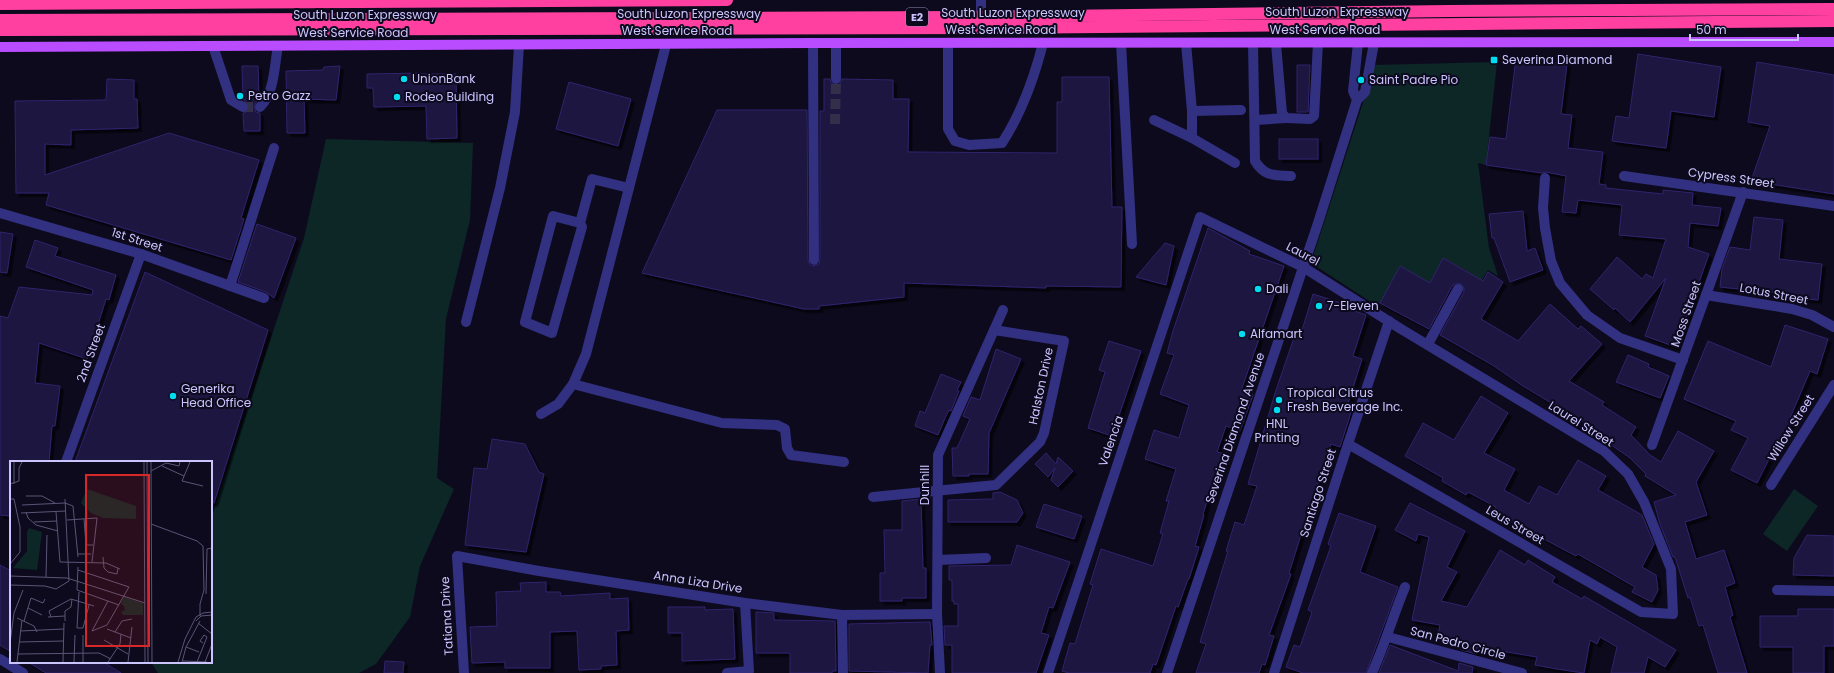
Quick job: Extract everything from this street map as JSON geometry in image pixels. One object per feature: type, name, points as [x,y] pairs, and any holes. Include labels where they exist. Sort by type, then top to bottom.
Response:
[{"type":"highway","points":[[0,4],[727,0]]},
{"type":"highway","name":"E2","points":[[0,20],[967,17],[1449,11],[1834,9]]},
{"type":"highway","name":"South Luzon Expressway","points":[[0,30],[982,28],[1834,20]]},
{"type":"main road","name":"West Service Road","points":[[0,47],[666,45],[813,43],[1276,44],[1834,42]]},
{"type":"street","points":[[981,0],[982,28]]},
{"type":"street","points":[[813,43],[814,260]]},
{"type":"street","points":[[836,43],[836,79]]},
{"type":"street","points":[[948,43],[948,129],[955,141],[969,145],[1002,142],[1016,121],[1037,68],[1043,43]]},
{"type":"street","points":[[1121,43],[1132,244]]},
{"type":"street","points":[[1186,43],[1192,110],[1192,138]]},
{"type":"street","points":[[1253,43],[1256,120],[1255,160],[1261,171],[1269,174],[1291,176]]},
{"type":"street","points":[[1256,120],[1286,118],[1310,119],[1314,116],[1318,43]]},
{"type":"street","name":"Severina Diamond Avenue","points":[[1357,100],[1353,91],[1358,43]]},
{"type":"street","name":"Severina Diamond Avenue","points":[[1167,673],[1303,267],[1357,100],[1365,92],[1374,43]]},
{"type":"street","points":[[1276,44],[1282,113],[1286,118]]},
{"type":"street","points":[[466,322],[500,188],[515,112],[519,45]]},
{"type":"street","points":[[541,414],[558,404],[573,384],[586,354],[666,45]]},
{"type":"street","points":[[213,46],[231,100],[243,107]]},
{"type":"street","points":[[260,107],[270,92],[278,46]]},
{"type":"street","points":[[1192,110],[1241,110]]},
{"type":"street","points":[[1154,120],[1192,138],[1235,163]]},
{"type":"street","points":[[230,286],[274,148]]},
{"type":"street","name":"Cypress Street","points":[[1624,176],[1834,206]]},
{"type":"street","points":[[580,223],[553,216],[525,322],[552,333],[582,227],[580,223],[592,178],[629,188]]},
{"type":"street","points":[[1545,178],[1543,208],[1545,228],[1551,261],[1560,283],[1587,315],[1620,338],[1683,360]]},
{"type":"street","name":"Moss Street","points":[[1652,444],[1744,192]]},
{"type":"street","name":"1st Street","points":[[0,213],[141,254],[264,298]]},
{"type":"street","name":"Laurel","points":[[1200,217],[1303,267],[1389,321]]},
{"type":"street","name":"Valencia","points":[[1048,673],[1200,217]]},
{"type":"street","name":"2nd Street","points":[[66,461],[141,254]]},
{"type":"street","points":[[1428,344],[1458,289]]},
{"type":"street","name":"Lotus Street","points":[[1706,295],[1792,309],[1812,315],[1834,327]]},
{"type":"street","name":"Dunhill","points":[[940,673],[938,614],[938,455],[1003,310]]},
{"type":"street","name":"Laurel Street","points":[[1389,321],[1604,451],[1628,474],[1644,502],[1671,569],[1673,614]]},
{"type":"street","name":"Santiago Street","points":[[1274,673],[1389,321]]},
{"type":"street","name":"Halston Drive","points":[[873,497],[996,485],[1040,442],[1044,433],[1064,341],[994,330]]},
{"type":"street","points":[[573,384],[722,422],[777,425],[785,429],[787,448],[791,455],[844,462]]},
{"type":"street","name":"Willow Street","points":[[1771,485],[1834,385]]},
{"type":"street","name":"Leus Street","points":[[1348,444],[1641,612],[1673,614]]},
{"type":"street","name":"Anna Liza Drive","points":[[457,556],[539,571],[745,603],[842,615],[938,614]]},
{"type":"street","name":"Tatiana Drive","points":[[457,556],[464,673]]},
{"type":"street","points":[[938,560],[986,558]]},
{"type":"street","points":[[1372,673],[1388,637],[1389,626],[1406,587]]},
{"type":"street","points":[[1777,590],[1834,591]]},
{"type":"street","points":[[727,673],[749,672],[745,603]]},
{"type":"street","points":[[842,615],[843,673]]},
{"type":"street","name":"San Pedro Circle","points":[[1388,637],[1522,673]]},
{"type":"street","points":[[0,659],[23,673]]},
{"type":"green space","points":[[1497,62],[1486,165],[1478,163],[1489,248],[1498,276],[1488,270],[1472,296],[1458,288],[1467,271],[1443,258],[1429,284],[1400,266],[1380,303],[1374,304],[1311,263],[1369,84],[1372,65]]},
{"type":"green space","points":[[326,139],[473,143],[470,220],[446,319],[437,478],[454,489],[420,566],[410,617],[376,664],[359,673],[158,673],[152,663],[212,663],[212,516],[304,238]]},
{"type":"green space","points":[[1794,489],[1818,506],[1787,551],[1763,534]]},
{"type":"building","points":[[1638,54],[1721,67],[1714,117],[1671,111],[1666,148],[1612,141],[1616,116],[1629,118]]},
{"type":"building","points":[[1516,58],[1567,64],[1561,114],[1572,115],[1568,148],[1603,152],[1599,184],[1606,185],[1606,188],[1663,194],[1663,190],[1693,193],[1692,205],[1721,208],[1718,226],[1690,223],[1688,247],[1709,254],[1676,347],[1645,336],[1666,278],[1630,322],[1615,308],[1614,310],[1590,289],[1617,257],[1642,279],[1646,274],[1653,278],[1666,239],[1619,235],[1622,205],[1578,200],[1576,213],[1562,212],[1566,176],[1546,172],[1542,173],[1486,165],[1490,137],[1506,139]]},
{"type":"building","points":[[1757,62],[1834,75],[1834,194],[1751,181],[1770,126],[1748,122]]},
{"type":"building","points":[[1297,65],[1310,65],[1308,112],[1297,112]]},
{"type":"building","points":[[242,66],[258,66],[259,98],[254,106],[256,112],[260,113],[260,131],[244,131],[243,113],[248,111],[249,107],[243,99]]},
{"type":"building","points":[[340,66],[336,100],[304,99],[305,133],[287,133],[286,71],[323,70],[324,67]]},
{"type":"building","points":[[367,74],[456,74],[457,138],[427,139],[426,106],[374,107],[373,88],[367,88]]},
{"type":"building","points":[[1062,77],[1109,77],[1112,207],[1122,207],[1121,287],[1046,286],[1046,288],[904,283],[904,297],[819,306],[819,309],[804,309],[642,273],[717,110],[807,110],[808,260],[810,265],[814,266],[819,264],[820,260],[820,111],[824,111],[824,79],[830,79],[831,83],[836,85],[840,84],[842,79],[893,80],[893,99],[909,99],[908,152],[1057,153],[1057,102],[1062,102]]},
{"type":"building","points":[[107,79],[134,80],[134,99],[137,99],[138,128],[71,130],[71,145],[45,144],[45,175],[169,133],[259,160],[241,218],[244,219],[231,260],[46,205],[49,193],[16,193],[15,101],[106,100]]},
{"type":"building","points":[[569,82],[631,99],[618,146],[556,129]]},
{"type":"building","points":[[1279,139],[1318,139],[1318,159],[1279,159]]},
{"type":"building","points":[[1523,211],[1527,251],[1535,248],[1543,270],[1510,282],[1494,238],[1492,238],[1489,214]]},
{"type":"building","points":[[1754,217],[1783,220],[1779,259],[1822,264],[1818,300],[1778,296],[1778,293],[1720,287],[1722,269],[1730,247],[1750,250]]},
{"type":"building","points":[[257,224],[296,238],[274,298],[266,292],[238,282]]},
{"type":"building","points":[[1208,228],[1250,251],[1249,254],[1284,266],[1241,391],[1253,395],[1240,431],[1226,426],[1217,452],[1226,454],[1216,484],[1213,483],[1203,514],[1204,515],[1195,546],[1199,547],[1189,579],[1178,607],[1176,606],[1156,665],[1153,664],[1150,673],[1069,673],[1062,671],[1070,643],[1075,644],[1093,585],[1090,584],[1101,549],[1153,566],[1163,534],[1160,533],[1169,501],[1166,501],[1176,469],[1145,459],[1154,430],[1179,438],[1189,405],[1160,394],[1174,355],[1167,353],[1173,331]]},
{"type":"building","points":[[0,232],[13,234],[7,273],[0,272]]},
{"type":"building","points":[[35,240],[58,248],[55,256],[116,275],[109,300],[106,299],[87,359],[39,343],[35,383],[60,386],[55,426],[52,426],[49,461],[10,461],[10,516],[0,515],[0,316],[8,318],[19,287],[92,295],[93,290],[26,267]]},
{"type":"building","points":[[1165,243],[1174,246],[1166,285],[1136,277]]},
{"type":"building","points":[[1443,258],[1483,281],[1488,272],[1503,282],[1481,319],[1518,341],[1550,304],[1578,329],[1581,326],[1602,344],[1569,381],[1604,402],[1602,405],[1636,427],[1631,435],[1650,455],[1661,462],[1678,431],[1714,451],[1696,482],[1707,515],[1685,522],[1696,559],[1724,550],[1735,583],[1725,587],[1733,615],[1730,617],[1747,673],[1718,673],[1703,625],[1699,626],[1675,557],[1673,557],[1660,524],[1654,502],[1676,495],[1645,476],[1646,474],[1630,458],[1594,433],[1596,430],[1523,386],[1494,366],[1440,335],[1464,292],[1464,288],[1461,284],[1457,283],[1452,286],[1429,329],[1380,303],[1400,266],[1430,283]]},
{"type":"building","name":"Generika Head Office","points":[[145,272],[268,330],[214,503],[212,503],[212,461],[75,461]]},
{"type":"building","points":[[1313,294],[1341,303],[1340,306],[1366,315],[1353,356],[1362,359],[1347,407],[1352,409],[1340,447],[1331,444],[1289,573],[1291,574],[1269,635],[1274,636],[1265,665],[1262,664],[1259,673],[1196,673],[1206,644],[1200,642],[1228,551],[1226,551],[1235,522],[1244,525],[1257,486],[1248,484],[1276,390],[1295,335],[1300,337]]},
{"type":"building","points":[[1785,325],[1828,339],[1817,374],[1810,371],[1790,418],[1793,420],[1776,452],[1773,451],[1757,483],[1731,470],[1748,438],[1731,430],[1736,421],[1684,399],[1708,341],[1771,367]]},
{"type":"building","points":[[1109,341],[1141,351],[1112,436],[1088,428],[1105,372],[1099,370]]},
{"type":"building","points":[[996,349],[1021,359],[989,433],[988,474],[953,476],[952,448],[957,448],[970,419],[963,416],[971,397],[980,400]]},
{"type":"building","points":[[1628,355],[1649,364],[1648,367],[1669,376],[1660,398],[1616,382]]},
{"type":"building","points":[[941,374],[961,382],[951,411],[949,410],[938,435],[915,426],[920,411],[925,413]]},
{"type":"building","points":[[1481,396],[1508,413],[1484,453],[1515,469],[1504,490],[1529,504],[1539,486],[1557,495],[1578,460],[1606,476],[1598,490],[1642,515],[1654,544],[1642,567],[1656,575],[1658,590],[1652,602],[1632,592],[1635,587],[1578,554],[1576,556],[1506,519],[1505,521],[1492,514],[1496,507],[1468,492],[1466,495],[1442,481],[1443,478],[1405,456],[1423,423],[1454,440]]},
{"type":"building","points":[[492,439],[525,444],[539,472],[544,474],[526,552],[465,545],[474,468],[487,469]]},
{"type":"building","points":[[1046,453],[1056,464],[1058,457],[1073,471],[1058,487],[1051,480],[1055,468],[1048,477],[1035,464]]},
{"type":"building","points":[[1000,492],[1017,500],[1023,513],[1017,522],[948,522],[948,500],[993,499],[993,493]]},
{"type":"building","points":[[921,499],[923,568],[926,568],[926,598],[902,598],[902,601],[880,601],[880,573],[885,573],[884,530],[902,530],[902,501]]},
{"type":"building","points":[[1410,503],[1465,531],[1447,567],[1457,572],[1441,601],[1467,607],[1500,550],[1525,565],[1528,560],[1555,577],[1552,582],[1582,599],[1584,596],[1676,650],[1665,667],[1648,657],[1644,673],[1611,673],[1617,647],[1600,637],[1597,644],[1590,640],[1584,673],[1535,665],[1537,657],[1477,647],[1476,654],[1462,650],[1464,640],[1438,635],[1440,625],[1412,620],[1429,537],[1418,534],[1416,541],[1395,530]]},
{"type":"building","points":[[1044,504],[1082,516],[1074,539],[1036,527]]},
{"type":"building","points":[[1339,513],[1376,526],[1360,572],[1398,587],[1366,673],[1303,673],[1286,667],[1294,645],[1300,647],[1312,612],[1308,610],[1331,546],[1328,544]]},
{"type":"building","points":[[1807,535],[1834,536],[1834,576],[1793,575],[1794,558]]},
{"type":"building","points":[[1017,545],[1070,562],[1053,608],[1049,607],[1041,633],[1049,635],[1036,673],[952,673],[952,645],[945,645],[944,626],[958,626],[958,604],[954,604],[954,601],[952,601],[952,580],[949,580],[949,566],[1011,565]]},
{"type":"building","points":[[0,565],[10,570],[10,651],[0,645]]},
{"type":"building","points":[[546,582],[546,592],[560,592],[561,596],[610,593],[610,599],[628,598],[629,630],[616,631],[617,665],[601,666],[601,669],[579,670],[577,631],[550,632],[550,668],[505,668],[505,662],[472,663],[470,627],[497,626],[496,592],[521,591],[520,583]]},
{"type":"building","points":[[668,607],[705,607],[705,610],[733,609],[735,659],[682,661],[682,633],[668,633]]},
{"type":"building","points":[[1798,609],[1834,609],[1834,646],[1824,646],[1824,673],[1793,673],[1793,647],[1760,647],[1760,616],[1798,616]]},
{"type":"building","points":[[756,612],[774,613],[774,620],[835,621],[836,671],[832,671],[832,673],[790,673],[790,653],[756,653]]},
{"type":"building","points":[[930,622],[932,645],[930,645],[928,673],[849,671],[849,624]]},
{"type":"building","points":[[1390,645],[1458,671],[1459,663],[1473,667],[1472,673],[1379,673]]},
{"type":"building","points":[[385,661],[404,662],[403,673],[384,673]]},
{"type":"building","points":[[30,663],[105,663],[121,673],[46,673]]},
{"type":"tunnel","points":[[835,124],[836,79]]},
{"type":"tunnel","points":[[243,107],[260,107]]},
{"type":"place","name":"Severina Diamond","points":[[1494,60]]},
{"type":"place","name":"UnionBank","points":[[404,79]]},
{"type":"place","name":"Saint Padre Pio","points":[[1361,80]]},
{"type":"place","name":"Petro Gazz","points":[[240,96]]},
{"type":"place","name":"Rodeo Building","points":[[397,97]]},
{"type":"place","name":"Dali","points":[[1258,289]]},
{"type":"place","name":"7-Eleven","points":[[1319,306]]},
{"type":"place","name":"Alfamart","points":[[1242,334]]},
{"type":"place","name":"Generika Head Office","points":[[173,396]]},
{"type":"place","name":"Tropical Citrus Fresh Beverage Inc.","points":[[1279,400]]},
{"type":"place","name":"HNL Printing","points":[[1277,410]]}]
